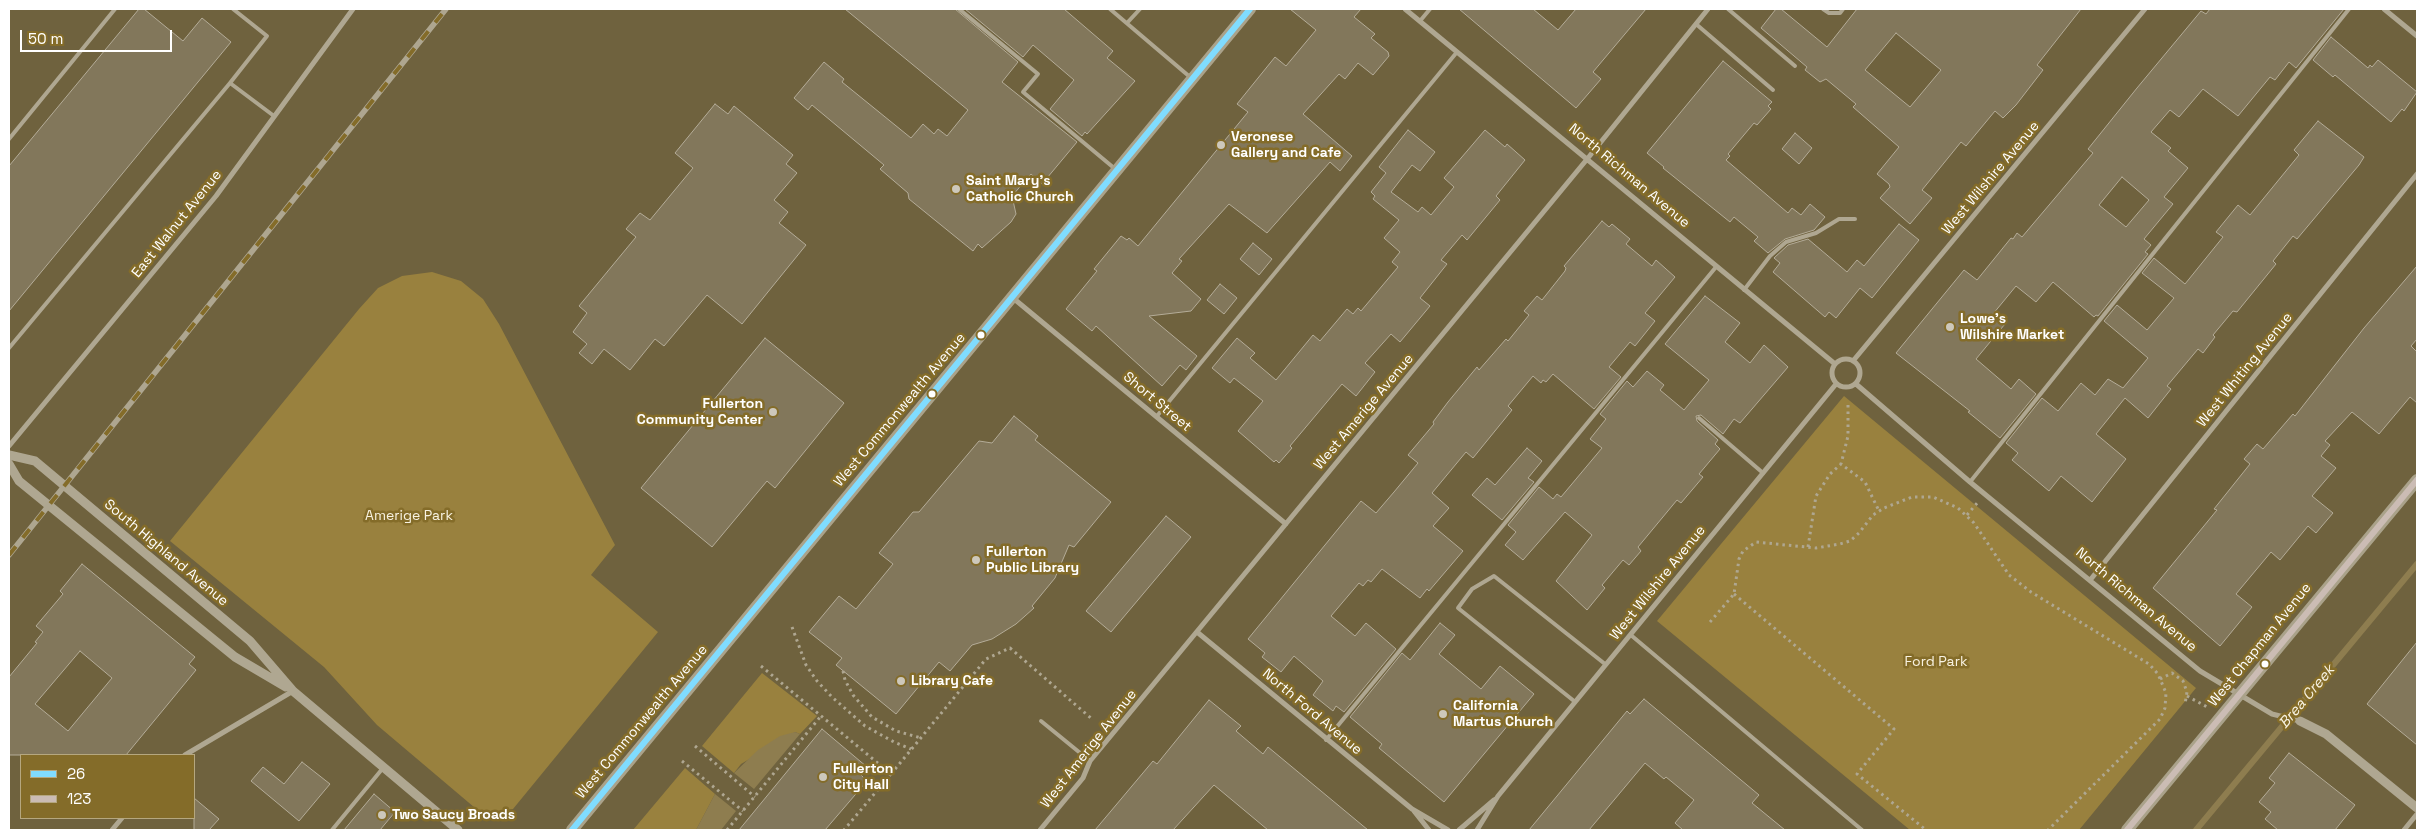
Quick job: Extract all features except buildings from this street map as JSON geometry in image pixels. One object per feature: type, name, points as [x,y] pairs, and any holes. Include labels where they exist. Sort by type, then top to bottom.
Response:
[{"type":"main road","name":"West Commonwealth Avenue","points":[[572,830],[1250,9]]},
{"type":"main road","name":"West Chapman Avenue","points":[[2126,830],[2417,480]]},
{"type":"street","name":"East Walnut Avenue","points":[[9,446],[216,196],[352,9]]},
{"type":"street","name":"North Richman Avenue","points":[[1405,9],[1588,158],[1716,267],[1835,364]]},
{"type":"street","name":"West Amerige Avenue","points":[[1040,830],[1083,778],[1090,761],[1588,158],[1708,9]]},
{"type":"street","name":"West Wilshire Avenue","points":[[1853,360],[2145,9]]},
{"type":"street","points":[[2384,9],[2417,36]]},
{"type":"street","name":"West Whiting Avenue","points":[[2091,580],[2417,174]]},
{"type":"street","name":"Short Street","points":[[1012,298],[1286,524]]},
{"type":"street","points":[[1844,359],[1853,360],[1857,364],[1860,373],[1856,384],[1845,388],[1836,384],[1831,372],[1835,364],[1844,359]]},
{"type":"street","name":"West Wilshire Avenue","points":[[1477,830],[1498,796],[1574,701],[1605,664],[1632,636],[1836,384]]},
{"type":"street","name":"North Richman Avenue","points":[[1856,384],[1970,482],[2200,671],[2272,714],[2300,721],[2326,734],[2417,808]]},
{"type":"street","name":"South Highland Avenue","points":[[9,455],[35,461],[250,641],[293,691],[458,830]]},
{"type":"street","name":"South Highland Avenue","points":[[9,464],[19,481],[235,657],[293,691]]},
{"type":"street","name":"North Ford Avenue","points":[[1197,632],[1412,809],[1448,830]]},
{"type":"street","points":[[187,754],[293,691]]},
{"type":"street","name":"West Wilshire Avenue","points":[[1459,830],[1498,796]]},
{"type":"street","name":"North Ford Avenue","points":[[1412,809],[1429,830]]},
{"type":"street","points":[[2404,830],[2417,814]]},
{"type":"street","points":[[112,830],[121,819]]},
{"type":"lane","points":[[9,139],[115,9]]},
{"type":"lane","points":[[9,348],[230,84],[267,36],[233,9]]},
{"type":"lane","points":[[959,9],[1038,74],[1023,92],[1117,171]]},
{"type":"lane","points":[[1110,9],[1193,79]]},
{"type":"lane","points":[[1127,23],[1140,9]]},
{"type":"lane","points":[[1420,21],[1430,9]]},
{"type":"lane","points":[[1728,9],[1795,66]]},
{"type":"lane","points":[[1823,9],[1829,13],[1840,13],[1844,9]]},
{"type":"lane","points":[[1970,482],[2349,9]]},
{"type":"lane","points":[[1696,24],[1773,90]]},
{"type":"lane","points":[[1156,416],[1457,52]]},
{"type":"lane","points":[[230,84],[274,116]]},
{"type":"lane","points":[[1744,290],[1770,256],[1786,242],[1816,233],[1838,218],[1855,219]]},
{"type":"lane","points":[[1326,740],[1716,267]]},
{"type":"lane","points":[[1699,418],[1763,473]]},
{"type":"lane","points":[[1574,701],[1458,608],[1472,589],[1494,576],[1605,664]]},
{"type":"lane","points":[[1632,636],[1862,830]]},
{"type":"lane","points":[[1041,721],[1090,761]]},
{"type":"lane","points":[[332,830],[383,768]]},
{"type":"path","points":[[1808,547],[1816,496],[1830,474],[1841,464],[1848,436],[1848,405]]},
{"type":"path","points":[[1841,464],[1865,482],[1879,511]]},
{"type":"path","points":[[1710,622],[1734,594],[1740,559],[1749,546],[1756,542],[1829,547],[1850,541],[1879,511],[1912,496],[1933,497],[1958,508],[1974,523],[2009,575],[2031,592],[2148,664],[2160,679],[2166,693],[2165,708],[2160,719],[2048,830]]},
{"type":"path","points":[[1734,594],[1894,729],[1857,774],[1926,830]]},
{"type":"path","points":[[792,627],[806,665],[817,681],[832,697],[865,726],[884,737],[912,749]]},
{"type":"path","points":[[844,830],[986,659],[1010,648],[1092,719]]},
{"type":"path","points":[[760,666],[891,774]]},
{"type":"path","points":[[843,671],[845,680],[853,695],[872,717],[896,731],[921,738]]},
{"type":"path","points":[[2160,679],[2172,673],[2183,681],[2187,696],[2185,704]]},
{"type":"path","points":[[2187,696],[2222,715]]},
{"type":"path","points":[[728,830],[822,716]]},
{"type":"path","points":[[695,746],[755,797]]},
{"type":"path","points":[[682,761],[743,811]]},
{"type":"green space","name":"Amerige Park","points":[[432,272],[461,281],[483,299],[499,324],[615,545],[591,575],[658,632],[513,809],[481,813],[377,725],[324,667],[170,541],[378,288],[402,276]]},
{"type":"green space","name":"Ford Park","points":[[1844,396],[2196,688],[2079,830],[1910,830],[1657,621]]},
{"type":"green space","points":[[762,673],[817,716],[800,734],[795,732],[741,764],[734,773],[702,746]]},
{"type":"green space","points":[[685,768],[715,794],[696,830],[633,830]]},
{"type":"shaded area","points":[[795,732],[800,734],[754,789],[734,773],[758,750],[780,736]]},
{"type":"shaded area","points":[[715,794],[736,811],[721,830],[696,830]]},
{"type":"waterway","name":"Brea Creek","points":[[2196,830],[2417,564]]},
{"type":"railway","points":[[9,555],[446,9]]},
{"type":"transit line","name":"26","points":[[572,830],[1250,9]]},
{"type":"transit line","name":"123","points":[[2127,830],[2417,480]]},
{"type":"place","name":"Veronese Gallery and Cafe","points":[[1221,145]]},
{"type":"place","name":"Saint Mary's Catholic Church","points":[[956,189]]},
{"type":"place","name":"Lowe's Wilshire Market","points":[[1950,327]]},
{"type":"place","name":"Fullerton Community Center","points":[[773,412]]},
{"type":"place","name":"Fullerton Public Library","points":[[976,560]]},
{"type":"place","name":"Library Cafe","points":[[901,681]]},
{"type":"place","name":"California Martus Church","points":[[1443,714]]},
{"type":"place","name":"Fullerton City Hall","points":[[823,777]]},
{"type":"place","name":"Two Saucy Broads","points":[[382,815]]}]
